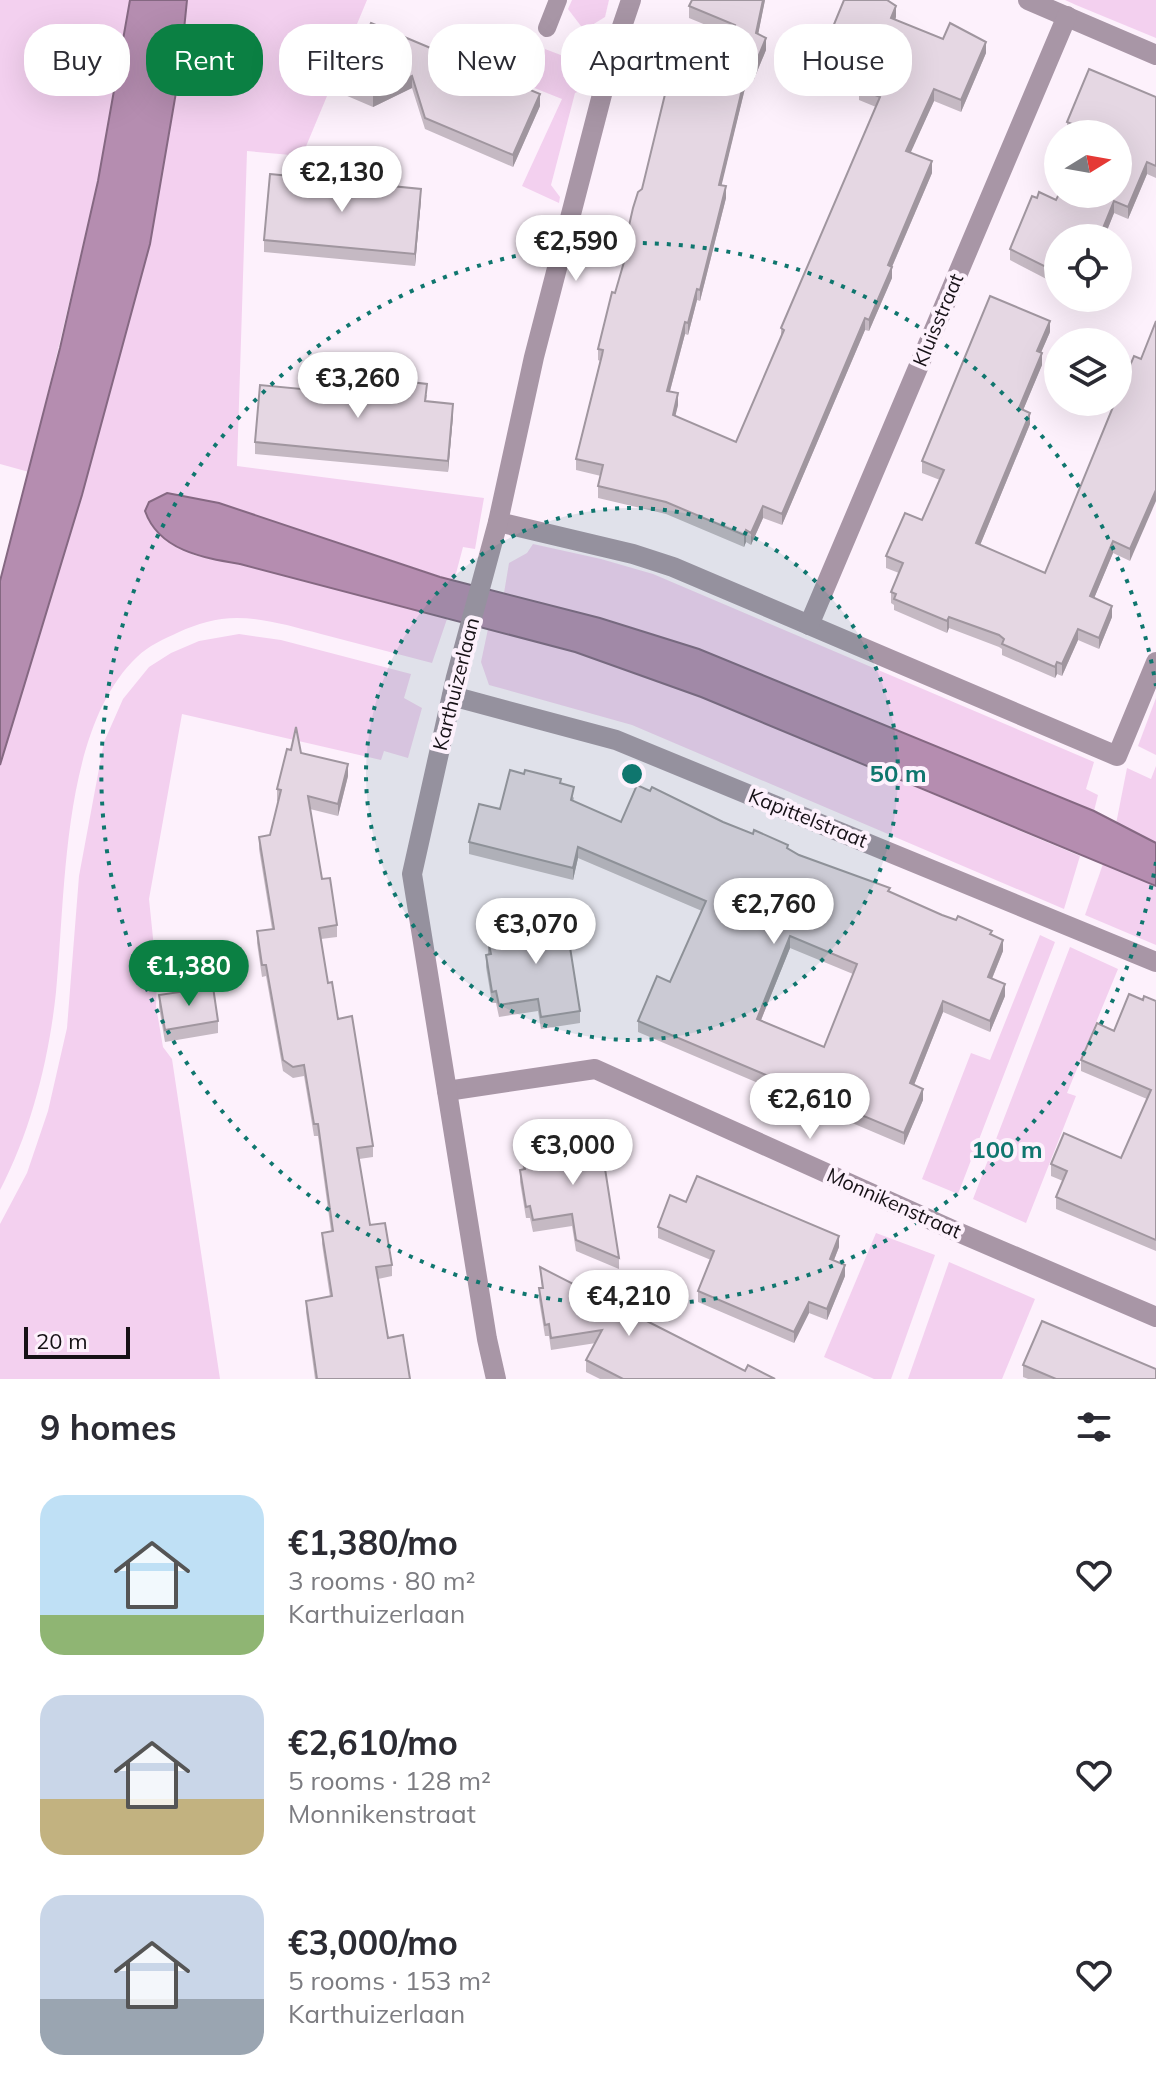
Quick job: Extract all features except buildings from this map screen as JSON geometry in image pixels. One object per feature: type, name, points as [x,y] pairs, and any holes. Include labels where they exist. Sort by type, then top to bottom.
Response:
[{"type":"street","name":"Karthuizerlaan","points":[[496,1379],[412,874],[452,696],[498,522],[534,357],[612,56],[631,0]]},
{"type":"street","points":[[1028,0],[1156,55]]},
{"type":"street","name":"Kluisstraat","points":[[809,625],[1067,16]]},
{"type":"street","points":[[498,522],[633,554],[673,567],[1117,756],[1156,662]]},
{"type":"street","name":"Kapittelstraat","points":[[452,696],[616,740],[1156,962]]},
{"type":"street","name":"Monnikenstraat","points":[[447,1091],[595,1069],[953,1230],[1156,1317]]},
{"type":"lane","points":[[547,28],[558,0]]},
{"type":"shaded area","points":[[0,0],[130,0],[126,24],[24,24],[24,96],[113,96],[98,181],[29,472],[0,464]]},
{"type":"shaded area","points":[[130,0],[187,0],[185,24],[146,24],[146,96],[175,96],[150,244],[82,495],[0,765],[0,581],[60,348],[98,181],[113,96],[130,96],[130,24],[126,24]]},
{"type":"shaded area","points":[[187,0],[367,0],[357,24],[279,24],[279,96],[327,96],[302,156],[247,151],[237,466],[484,498],[475,549],[463,547],[454,581],[219,503],[167,493],[193,555],[240,564],[447,619],[432,663],[269,621],[248,618],[214,620],[179,632],[146,649],[112,688],[94,726],[72,815],[49,1043],[21,1144],[0,1190],[0,765],[82,495],[150,244],[175,96],[263,96],[263,24],[185,24]]},
{"type":"shaded area","points":[[572,0],[609,0],[605,17],[594,24],[579,24],[568,9]]},
{"type":"shaded area","points":[[1065,0],[1156,0],[1156,38],[1076,5]]},
{"type":"shaded area","points":[[545,49],[561,55],[561,96],[574,96],[551,185],[560,197],[559,203],[522,186],[562,99],[545,92]]},
{"type":"shaded area","points":[[167,493],[219,503],[440,577],[600,618],[699,649],[1094,811],[1156,843],[1156,886],[701,697],[575,652],[184,550],[161,535],[145,511],[149,502]]},
{"type":"shaded area","points":[[533,544],[653,574],[1094,762],[1086,789],[1098,795],[1094,811],[699,649],[600,618],[504,593],[509,563],[527,553]]},
{"type":"shaded area","points":[[488,629],[575,652],[701,697],[1080,856],[1064,909],[632,725],[489,685],[481,662]]},
{"type":"shaded area","points":[[239,634],[281,640],[411,674],[404,698],[422,708],[408,758],[384,751],[381,760],[182,714],[149,899],[157,977],[156,1006],[163,1047],[172,1059],[220,1379],[0,1379],[0,1224],[27,1173],[48,1111],[67,1028],[79,876],[104,742],[123,699],[149,667],[199,641]]},
{"type":"shaded area","points":[[1156,698],[1156,755],[1138,746]]},
{"type":"shaded area","points":[[1156,766],[1156,843],[1116,824],[1127,768],[1151,779]]},
{"type":"shaded area","points":[[1103,864],[1156,886],[1156,945],[1085,915]]},
{"type":"shaded area","points":[[1040,935],[1055,942],[958,1194],[922,1179],[971,1053],[990,1060]]},
{"type":"shaded area","points":[[1070,947],[1118,969],[1067,1093],[1076,1096],[1026,1223],[973,1199]]},
{"type":"shaded area","points":[[876,1233],[935,1255],[891,1379],[874,1379],[824,1357]]},
{"type":"shaded area","points":[[949,1262],[1035,1299],[1002,1379],[908,1379]]}]
